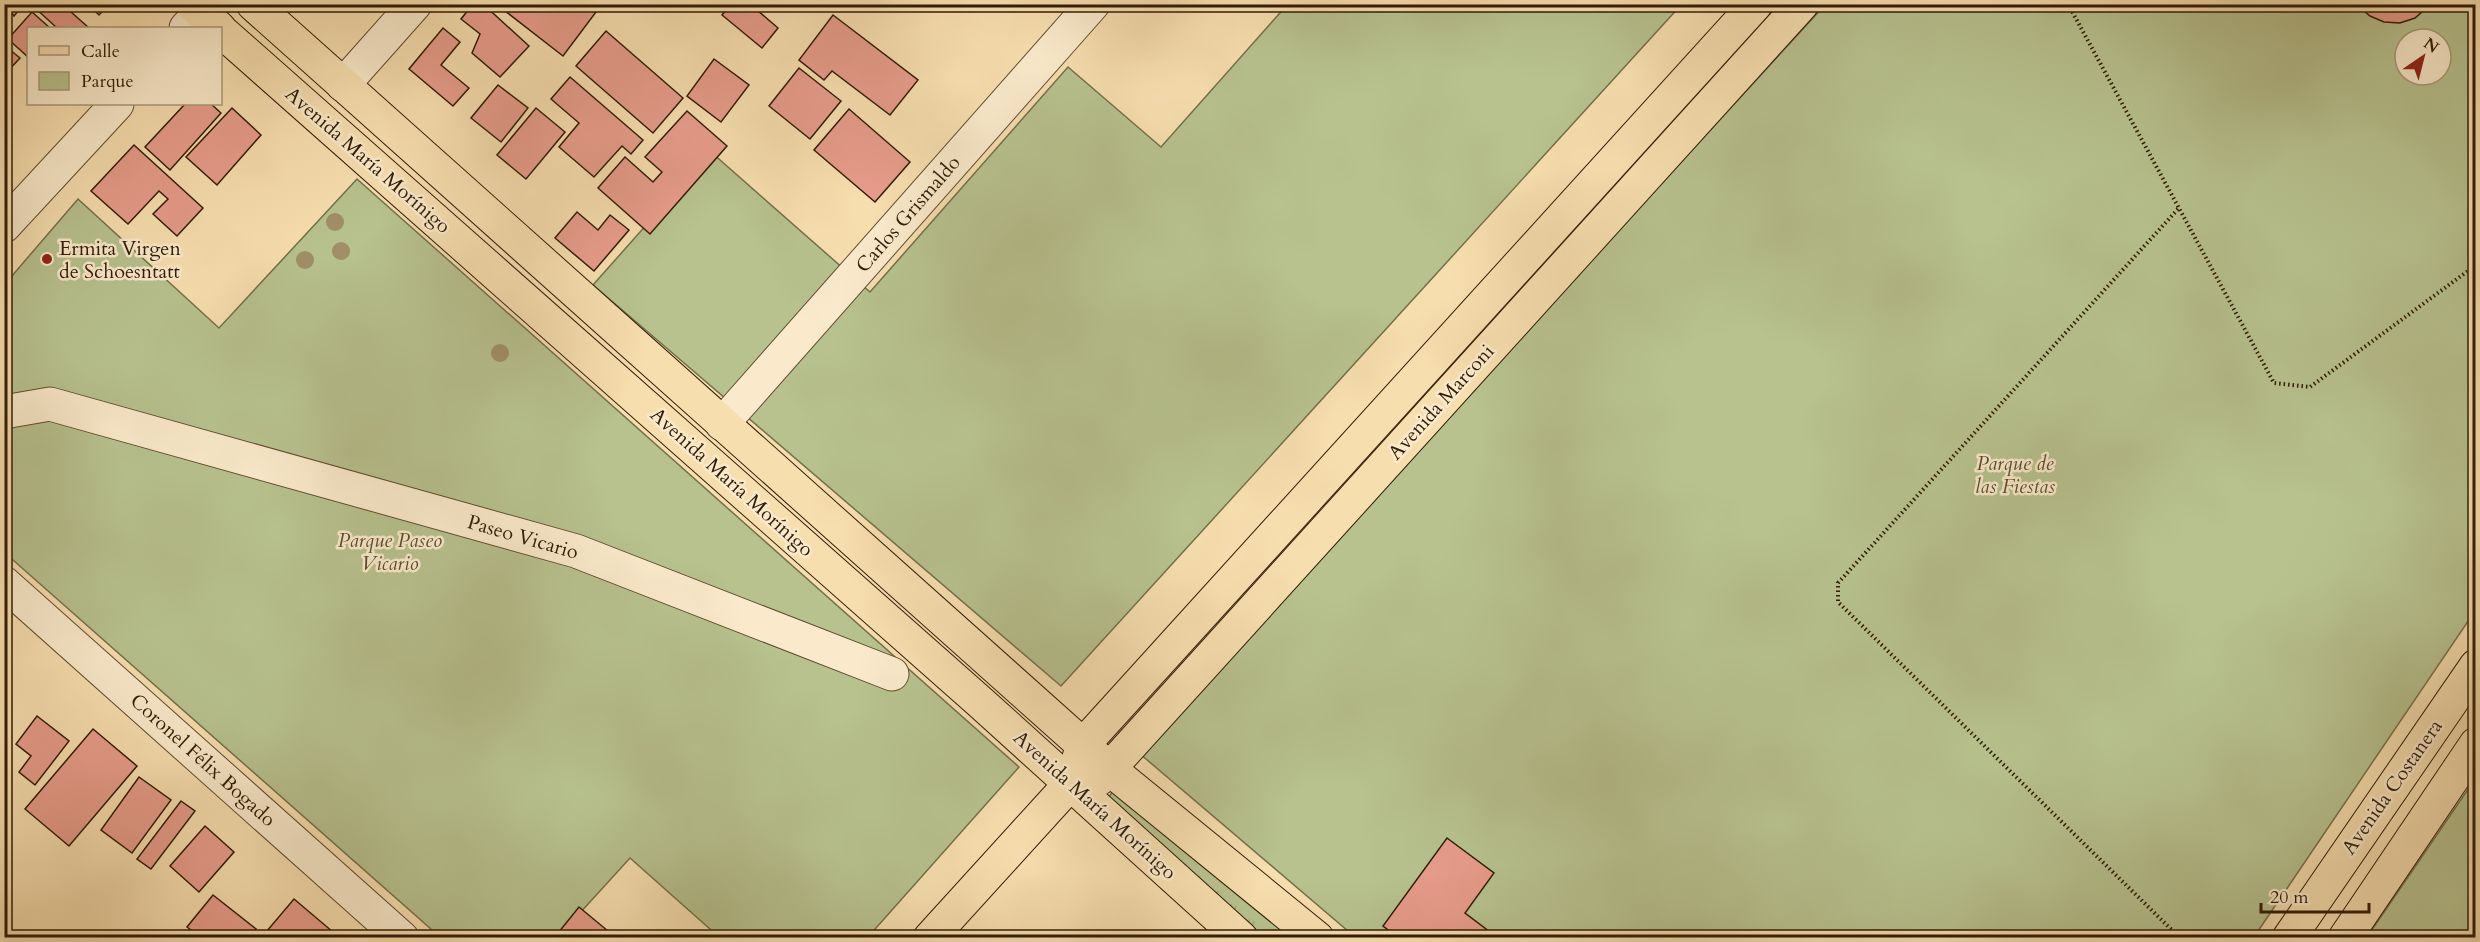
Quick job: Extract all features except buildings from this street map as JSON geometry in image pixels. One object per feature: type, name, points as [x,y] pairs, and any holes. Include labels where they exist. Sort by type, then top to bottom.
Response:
[{"type":"main road","name":"Avenida María Morínigo","points":[[253,4],[1109,768],[1317,938]]},
{"type":"main road","name":"Avenida Marconi","points":[[930,938],[1071,783],[1083,745],[1756,4]]},
{"type":"main road","name":"Avenida Marconi","points":[[1071,783],[1099,779],[1802,4]]},
{"type":"main road","name":"Avenida María Morínigo","points":[[222,37],[1071,783],[1240,938]]},
{"type":"main road","name":"Avenida Costanera","points":[[2289,938],[2475,666]]},
{"type":"main road","points":[[2345,938],[2475,744]]},
{"type":"street","points":[[343,85],[415,4]]},
{"type":"street","name":"Carlos Grismaldo","points":[[723,424],[1093,4]]},
{"type":"street","points":[[4,226],[116,105]]},
{"type":"street","name":"Paseo Vicario","points":[[4,412],[50,404],[576,551],[892,674]]},
{"type":"street","name":"Coronel Félix Bogado","points":[[4,583],[402,938]]},
{"type":"path","points":[[2068,4],[2274,383],[2310,387],[2475,265]]},
{"type":"path","points":[[2178,209],[1838,583],[1838,602],[2180,938]]},
{"type":"green space","points":[[1287,5],[1681,5],[1061,686],[593,285],[711,152],[870,292],[1068,67],[1161,147]]},
{"type":"green space","name":"Parque de las Fiestas","points":[[1825,5],[2475,5],[2475,611],[2254,937],[1355,937],[1139,753]]},
{"type":"green space","name":"Parque Paseo Vicario","points":[[357,179],[1019,767],[868,937],[719,937],[630,858],[558,937],[440,937],[5,553],[5,284],[78,199],[219,328]]},
{"type":"green space","points":[[2475,779],[2475,937],[2367,937]]},
{"type":"green space","points":[[1113,791],[1292,937],[1264,937],[1106,801]]},
{"type":"place","name":"Ermita Virgen de Schoesntatt","points":[[47,259]]}]
